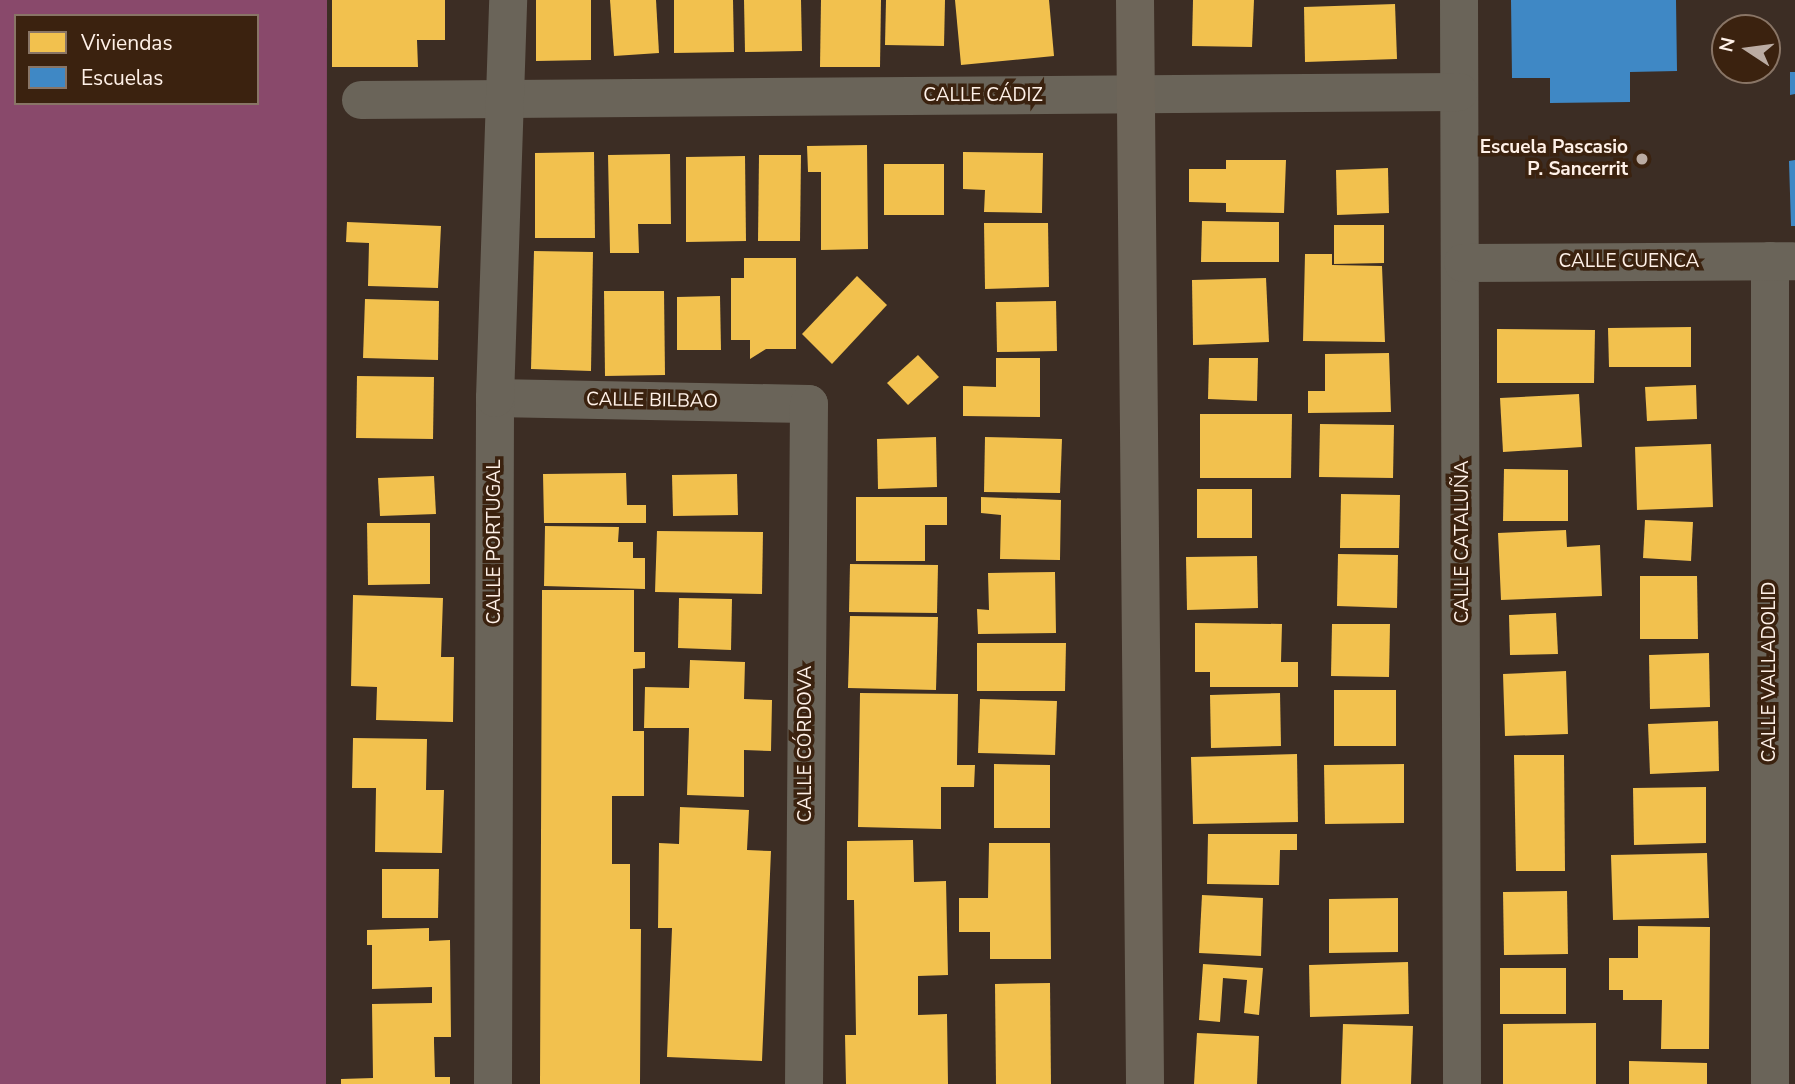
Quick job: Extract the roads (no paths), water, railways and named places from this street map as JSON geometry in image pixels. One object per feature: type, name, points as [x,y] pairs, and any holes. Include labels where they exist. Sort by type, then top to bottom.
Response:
[{"type":"street","name":"CALLE PORTUGAL","points":[[493,1084],[495,398],[508,98],[508,0]]},
{"type":"street","points":[[1135,0],[1146,1084]]},
{"type":"street","name":"CALLE CATALUÑA","points":[[1459,0],[1463,263],[1462,1084]]},
{"type":"street","name":"CALLE CÁDIZ","points":[[361,100],[1459,92]]},
{"type":"street","name":"CALLE CUENCA","points":[[1463,263],[1782,261]]},
{"type":"street","name":"CALLE VALLADOLID","points":[[1770,1084],[1782,261]]},
{"type":"street","name":"CALLE BILBAO","points":[[495,398],[809,404]]},
{"type":"street","name":"CALLE CÓRDOVA","points":[[804,1084],[809,404]]},
{"type":"place","name":"Escuela Pascasio P. Sancerrit","points":[[1642,159]]}]
